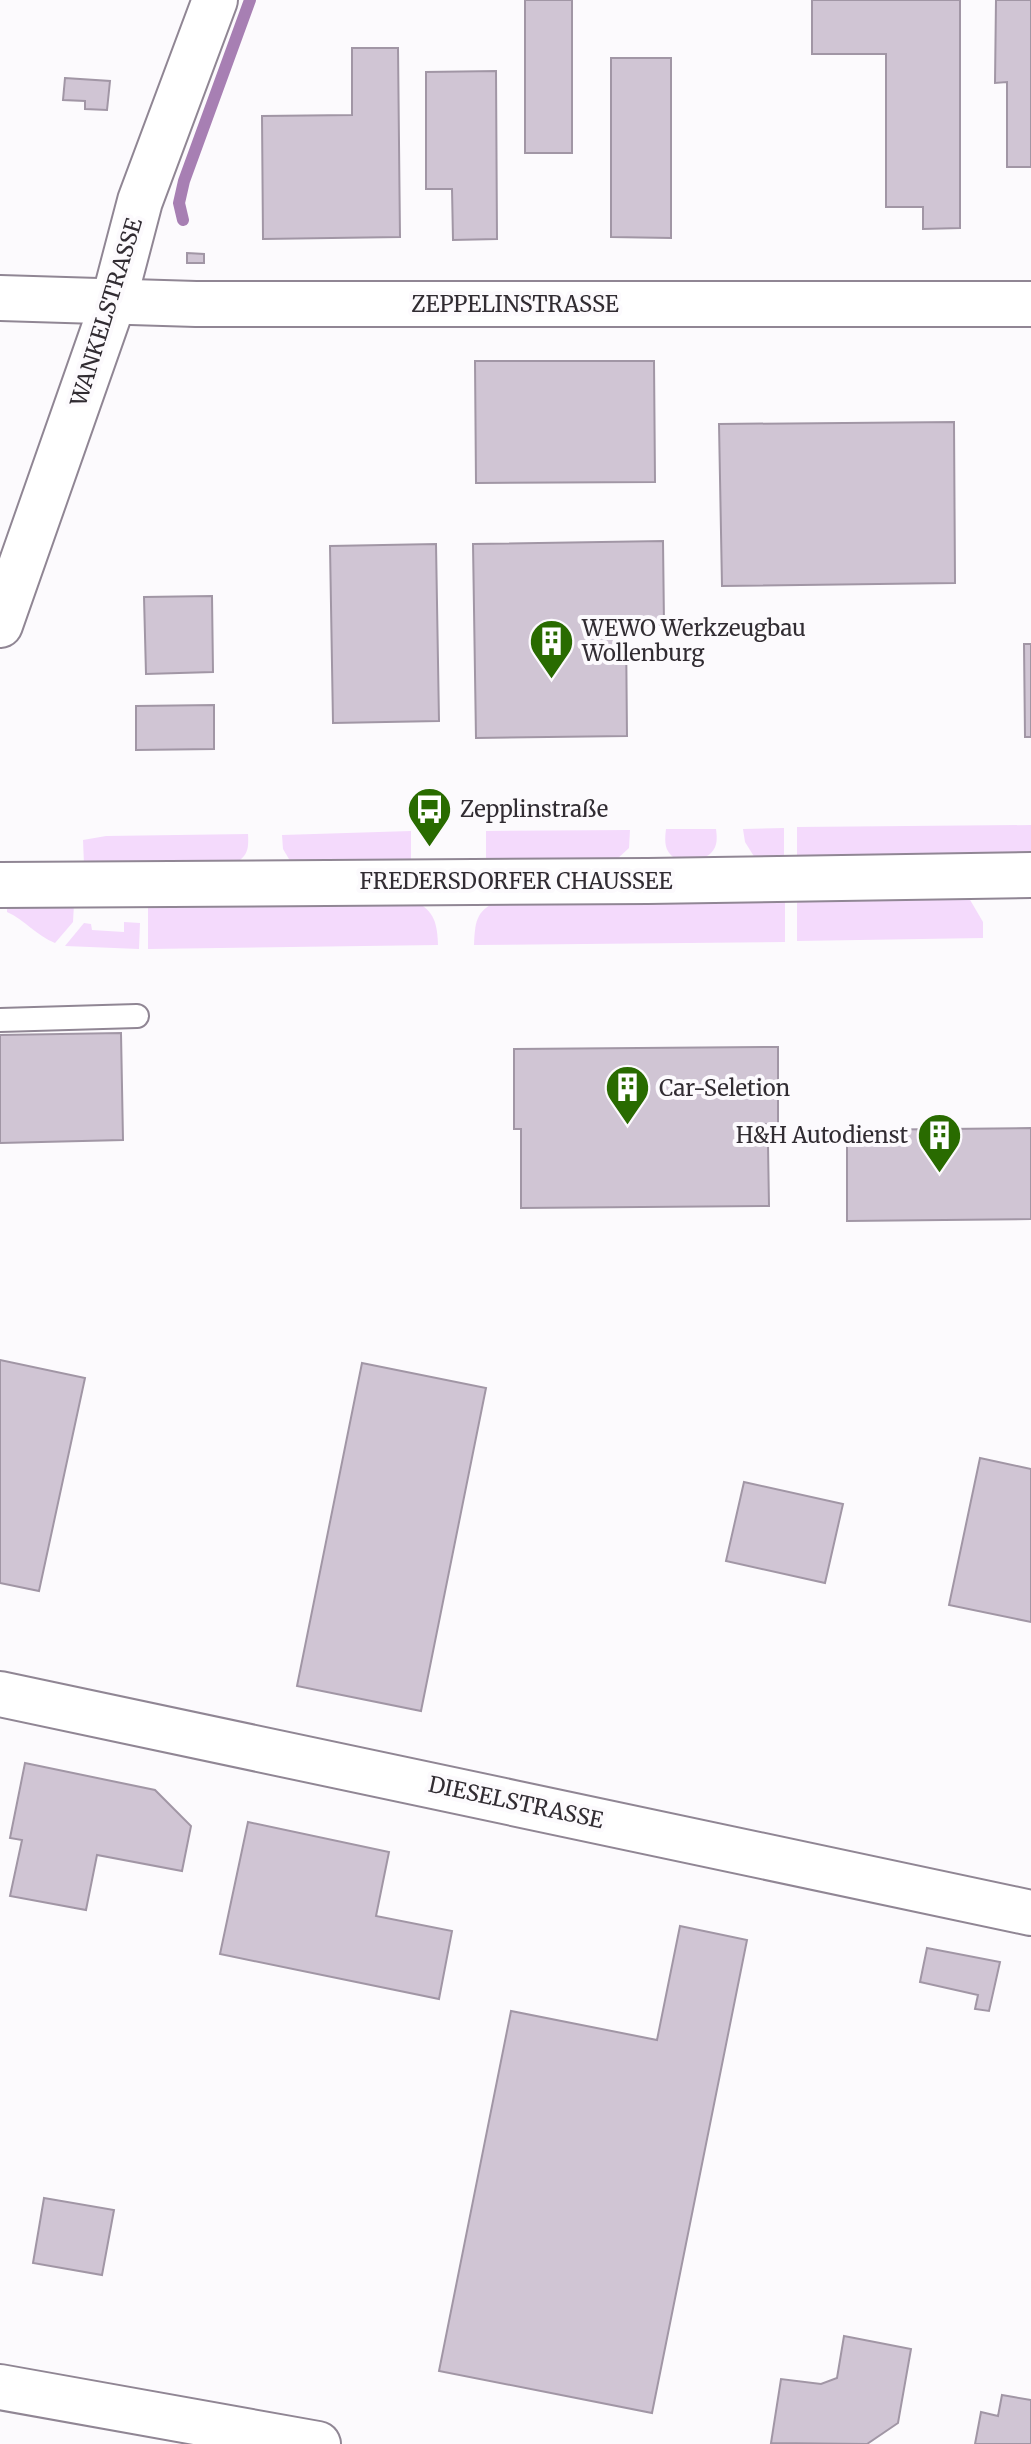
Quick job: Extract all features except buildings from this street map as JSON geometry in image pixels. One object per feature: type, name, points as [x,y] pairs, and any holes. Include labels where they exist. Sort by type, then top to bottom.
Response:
[{"type":"street","name":"WANKELSTRASSE","points":[[0,625],[114,300],[140,201],[215,0]]},
{"type":"street","name":"ZEPPELINSTRASSE","points":[[0,298],[196,304],[1031,304]]},
{"type":"street","name":"FREDERSDORFER CHAUSSEE","points":[[0,885],[1031,875]]},
{"type":"street","name":"DIESELSTRASSE","points":[[0,1694],[1031,1913]]},
{"type":"street","points":[[0,2387],[318,2444]]},
{"type":"lane","points":[[0,1020],[137,1016]]},
{"type":"shaded area","points":[[1031,825],[1031,855],[797,858],[797,827]]},
{"type":"shaded area","points":[[784,828],[784,857],[755,858],[745,842],[743,829]]},
{"type":"shaded area","points":[[666,829],[716,829],[716,844],[711,853],[702,858],[690,861],[678,859],[667,848]]},
{"type":"shaded area","points":[[630,830],[629,848],[616,860],[486,861],[486,831]]},
{"type":"shaded area","points":[[411,831],[411,862],[292,864],[283,849],[282,835]]},
{"type":"shaded area","points":[[248,834],[246,852],[233,865],[84,865],[83,840],[106,836]]},
{"type":"shaded area","points":[[966,893],[983,922],[983,938],[797,941],[797,896]]},
{"type":"shaded area","points":[[785,896],[785,942],[474,945],[475,928],[482,911],[502,899]]},
{"type":"shaded area","points":[[410,898],[432,916],[438,945],[148,949],[148,904]]},
{"type":"shaded area","points":[[7,903],[74,904],[73,922],[55,943],[7,912]]},
{"type":"shaded area","points":[[124,922],[140,923],[139,949],[65,946],[84,923],[91,924],[92,930],[124,932]]},
{"type":"waterway","points":[[183,220],[179,203],[184,181],[250,0]]},
{"type":"place","name":"WEWO Werkzeugbau Wollenburg","points":[[551,680]]},
{"type":"place","name":"Zepplinstraße","points":[[429,848]]},
{"type":"place","name":"Car-Seletion","points":[[628,1127]]},
{"type":"place","name":"H&H Autodienst","points":[[939,1174]]}]
